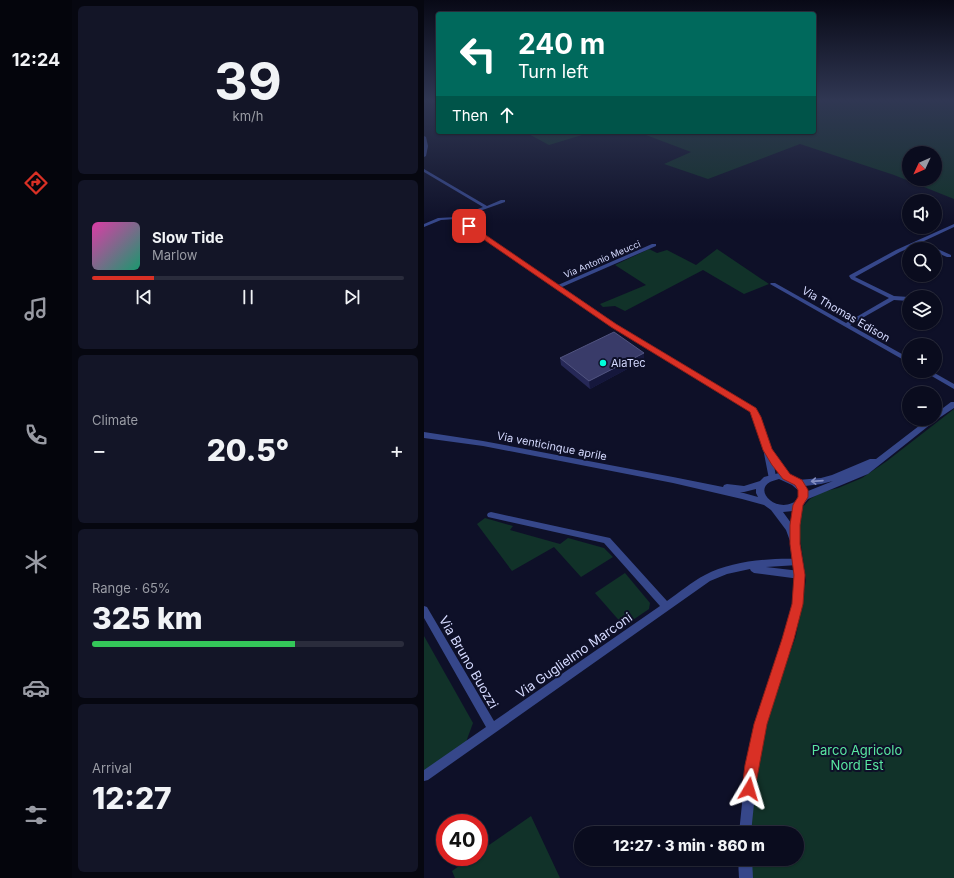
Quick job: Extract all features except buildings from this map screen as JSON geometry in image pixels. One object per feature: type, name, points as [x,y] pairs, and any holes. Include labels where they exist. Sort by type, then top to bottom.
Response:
[{"type":"street","points":[[424,156],[426,146],[425,141]]},
{"type":"street","points":[[424,170],[486,207]]},
{"type":"street","points":[[424,226],[440,219],[457,218],[503,201]]},
{"type":"street","points":[[457,218],[614,325],[753,410],[757,417],[768,450],[772,477]]},
{"type":"street","points":[[918,242],[954,225]]},
{"type":"street","name":"Via Antonio Meucci","points":[[557,287],[654,245]]},
{"type":"street","points":[[902,250],[852,276],[853,278],[893,298],[902,299]]},
{"type":"street","points":[[942,253],[948,256]]},
{"type":"street","name":"Via Thomas Edison","points":[[773,284],[902,357]]},
{"type":"street","points":[[846,326],[893,298]]},
{"type":"street","points":[[938,378],[954,387]]},
{"type":"street","points":[[942,412],[954,404]]},
{"type":"street","points":[[795,544],[795,525],[801,501],[803,490],[798,483],[786,477],[772,477],[762,484],[760,493],[765,502],[776,508],[788,509],[801,501],[858,476],[876,464],[924,426]]},
{"type":"street","name":"Via venticinque aprile","points":[[424,435],[461,440],[675,480],[742,495],[765,502]]},
{"type":"street","points":[[768,450],[786,477]]},
{"type":"street","points":[[798,483],[834,478],[861,467],[891,451]]},
{"type":"street","name":"Via venticinque aprile","points":[[675,480],[744,489],[762,484]]},
{"type":"street","points":[[746,826],[751,772],[755,751],[761,724],[796,610],[800,575],[795,544],[790,528],[776,508]]},
{"type":"street","points":[[491,515],[607,540],[666,607]]},
{"type":"street","name":"Via Guglielmo Marconi","points":[[424,776],[707,578],[718,573],[773,562],[798,562]]},
{"type":"street","name":"Via Guglielmo Marconi","points":[[744,568],[781,571],[800,575]]},
{"type":"street","name":"Via Bruno Buozzi","points":[[424,610],[492,728]]},
{"type":"street","points":[[745,866],[746,878]]},
{"type":"green space","points":[[542,141],[562,141],[549,145]]},
{"type":"green space","points":[[662,141],[954,141],[954,199],[922,186],[942,186],[942,146],[902,146],[902,178],[800,144],[708,179],[664,164],[691,152]]},
{"type":"green space","points":[[649,249],[657,253],[667,250],[696,265],[717,249],[769,284],[744,294],[703,270],[625,311],[615,306],[603,307],[600,304],[646,285],[615,265]]},
{"type":"green space","name":"Parco Agricolo Nord Est","points":[[954,409],[954,878],[752,878],[751,866],[804,866],[804,826],[751,826],[759,755],[772,703],[796,636],[806,580],[798,524],[800,510],[810,499],[822,492],[838,488],[862,478],[887,461],[932,426],[942,426],[942,418]]},
{"type":"green space","points":[[485,518],[513,526],[510,530],[560,544],[568,538],[604,548],[613,557],[581,577],[554,547],[512,571],[477,524]]},
{"type":"green space","points":[[625,573],[650,603],[649,609],[624,626],[595,593]]},
{"type":"green space","points":[[424,636],[473,723],[466,742],[424,771]]},
{"type":"green space","points":[[531,816],[560,878],[455,878],[452,871],[459,866],[488,866],[488,846]]},
{"type":"place","name":"AlaTec","points":[[603,363]]},
{"type":"route","points":[[469,226],[614,325],[747,405],[753,410],[757,417],[768,450],[786,477],[793,479],[801,486],[803,490],[804,497],[798,505],[795,525],[795,544],[800,575],[796,610],[761,724],[752,765],[749,789]]}]
